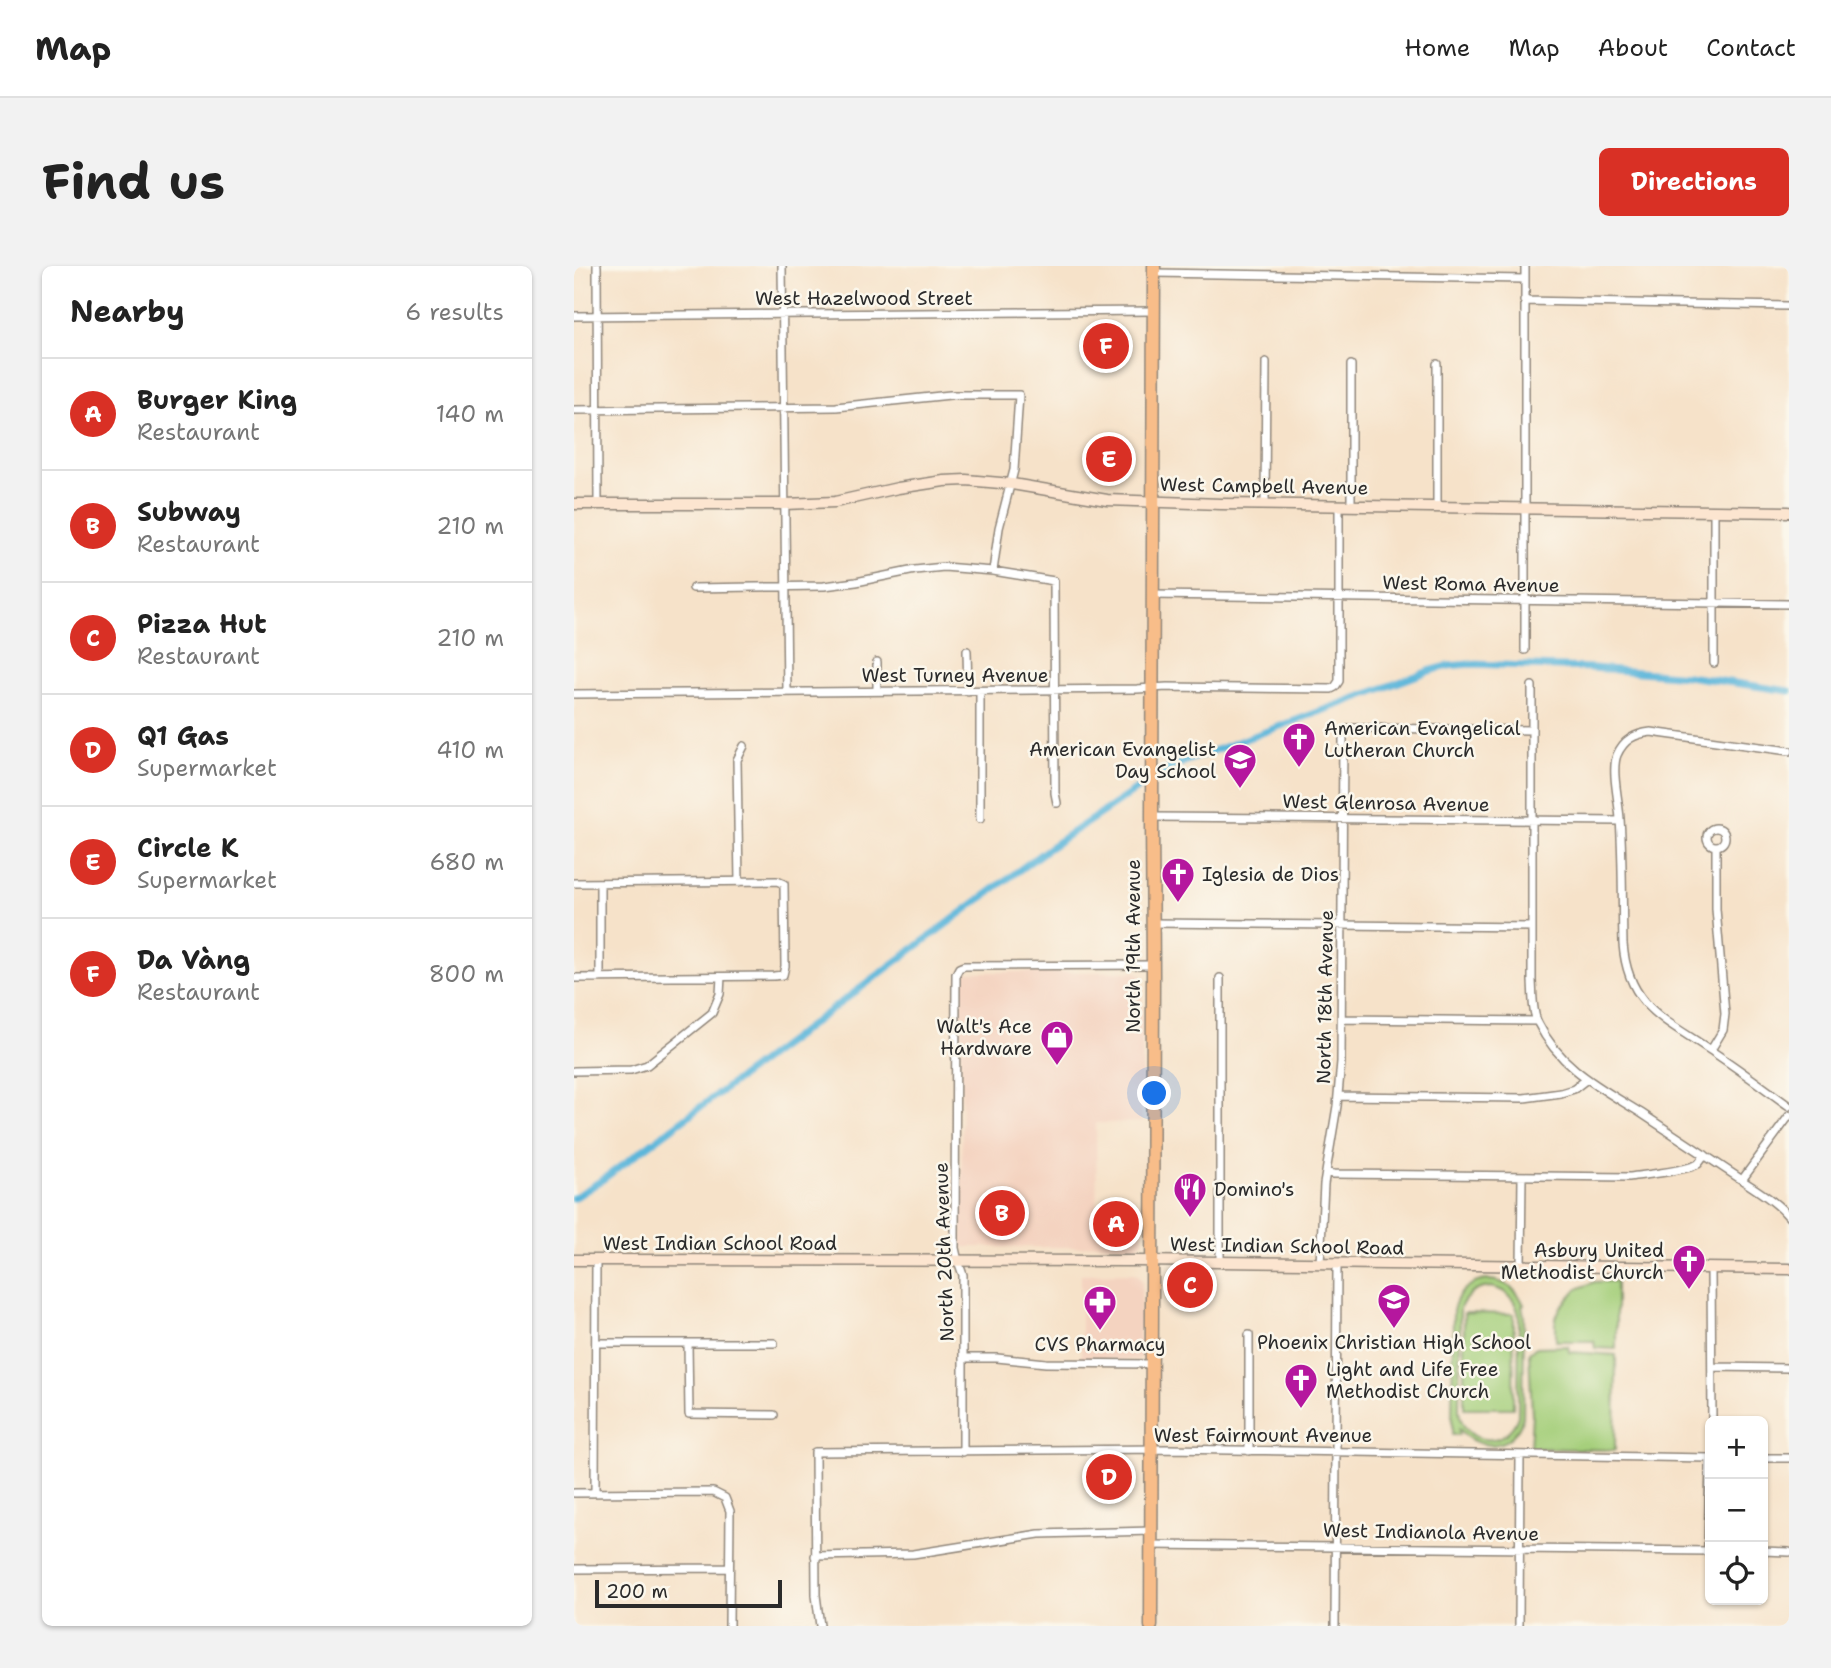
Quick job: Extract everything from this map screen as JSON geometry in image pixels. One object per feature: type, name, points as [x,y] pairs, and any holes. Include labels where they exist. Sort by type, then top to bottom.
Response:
[{"type":"main road","name":"North 19th Avenue","points":[[1152,1626],[1154,269]]},
{"type":"street","points":[[597,266],[598,504]]},
{"type":"street","points":[[782,266],[786,692]]},
{"type":"street","points":[[1525,266],[1525,650]]},
{"type":"street","points":[[1154,269],[1525,279]]},
{"type":"street","points":[[1524,301],[1789,306]]},
{"type":"street","name":"West Hazelwood Street","points":[[574,316],[1154,311]]},
{"type":"street","points":[[1265,504],[1266,362]]},
{"type":"street","points":[[1437,364],[1437,506]]},
{"type":"street","points":[[1351,365],[1351,505]]},
{"type":"street","points":[[574,410],[836,407],[950,394],[1018,395],[1012,484],[999,528],[993,570]]},
{"type":"street","name":"West Campbell Avenue","points":[[574,504],[835,502],[898,488],[966,480],[1054,490],[1096,499],[1789,512]]},
{"type":"street","points":[[1339,505],[1339,598]]},
{"type":"street","points":[[1714,511],[1714,663]]},
{"type":"street","points":[[693,589],[785,588],[856,582],[944,567],[993,570],[1054,581],[1057,803]]},
{"type":"street","name":"West Roma Avenue","points":[[1153,595],[1789,604]]},
{"type":"street","name":"West Turney Avenue","points":[[574,694],[1153,688],[1326,690],[1335,687],[1339,681],[1339,598]]},
{"type":"street","points":[[967,651],[968,691]]},
{"type":"street","points":[[877,662],[877,691]]},
{"type":"street","points":[[1532,686],[1532,981],[1536,1021],[1559,1055],[1587,1079],[1742,1180],[1780,1207],[1789,1217]]},
{"type":"street","points":[[980,691],[980,818]]},
{"type":"street","name":"North 18th Avenue","points":[[1320,1264],[1321,1215],[1338,1096],[1342,1019],[1345,730],[1532,730]]},
{"type":"street","points":[[1789,751],[1644,733],[1627,739],[1616,758],[1623,944],[1624,958],[1632,983],[1656,1014],[1789,1106]]},
{"type":"street","points":[[739,882],[737,760],[744,746]]},
{"type":"street","name":"West Glenrosa Avenue","points":[[1152,817],[1620,821]]},
{"type":"street","points":[[1711,1050],[1723,1030],[1725,1014],[1716,909],[1716,846]]},
{"type":"street","points":[[574,883],[777,881],[784,884],[783,975],[574,978]]},
{"type":"street","points":[[600,883],[600,978]]},
{"type":"street","points":[[1152,923],[1532,927]]},
{"type":"street","name":"North 20th Avenue","points":[[963,1452],[963,1275],[955,1248],[956,974],[959,968],[964,966],[1153,965]]},
{"type":"street","points":[[574,1071],[631,1070],[647,1065],[712,1013],[720,994],[721,976]]},
{"type":"street","points":[[1220,978],[1220,1263]]},
{"type":"street","points":[[1342,1019],[1536,1021]]},
{"type":"street","points":[[1338,1096],[1524,1098],[1561,1093],[1574,1089],[1587,1079]]},
{"type":"street","points":[[1742,1180],[1789,1116]]},
{"type":"street","points":[[1326,1173],[1605,1177],[1648,1175],[1699,1164],[1705,1155]]},
{"type":"street","points":[[1521,1266],[1522,1176]]},
{"type":"street","name":"West Indian School Road","points":[[574,1261],[1153,1261],[1789,1269]]},
{"type":"street","points":[[595,1493],[596,1261]]},
{"type":"street","points":[[1335,1626],[1337,1264]]},
{"type":"street","points":[[1711,1269],[1712,1416]]},
{"type":"street","points":[[1249,1335],[1249,1451]]},
{"type":"street","points":[[596,1343],[774,1343]]},
{"type":"street","points":[[688,1343],[689,1415],[774,1415]]},
{"type":"street","points":[[963,1358],[1046,1363],[1152,1364]]},
{"type":"street","points":[[1712,1367],[1789,1368]]},
{"type":"street","name":"West Fairmount Avenue","points":[[815,1556],[815,1452],[1336,1451],[1705,1459]]},
{"type":"street","points":[[1519,1626],[1520,1455]]},
{"type":"street","points":[[1768,1458],[1789,1458]]},
{"type":"street","points":[[1709,1542],[1710,1479]]},
{"type":"street","points":[[574,1493],[713,1492],[725,1498],[730,1511],[729,1626]]},
{"type":"street","points":[[820,1626],[815,1556],[923,1553],[1039,1534],[1152,1531]]},
{"type":"street","name":"West Indianola Avenue","points":[[1151,1545],[1705,1551]]},
{"type":"street","points":[[1768,1551],[1789,1552]]},
{"type":"street","points":[[574,1569],[729,1568]]},
{"type":"shaded area","points":[[966,972],[1136,972],[1142,975],[1142,1122],[1096,1123],[1097,1214],[1143,1213],[1143,1240],[1137,1247],[1095,1244],[1082,1247],[962,1247],[961,977]]},
{"type":"shaded area","points":[[1134,1273],[1142,1281],[1139,1336],[1142,1357],[1137,1360],[1081,1359],[1081,1274]]},
{"type":"green space","points":[[1489,1280],[1506,1284],[1518,1294],[1524,1305],[1523,1417],[1512,1436],[1496,1444],[1486,1445],[1467,1437],[1459,1429],[1459,1435],[1452,1435],[1453,1311],[1465,1289]],"holes":[[[1497,1288],[1513,1300],[1519,1316],[1518,1416],[1505,1434],[1495,1439],[1485,1439],[1468,1431],[1459,1410],[1460,1308],[1465,1299],[1476,1291]]]},
{"type":"green space","points":[[1616,1281],[1616,1349],[1595,1348],[1594,1341],[1556,1341],[1556,1318],[1560,1308],[1577,1289],[1594,1282]]},
{"type":"green space","points":[[1464,1313],[1514,1314],[1513,1408],[1464,1408]]},
{"type":"green space","points":[[1568,1346],[1569,1352],[1616,1355],[1615,1450],[1530,1448],[1532,1414],[1529,1352],[1537,1347]]},
{"type":"waterway","points":[[574,1198],[602,1180],[1049,848],[1143,785],[1186,761],[1448,666],[1470,664],[1593,668],[1687,676],[1789,691]]},
{"type":"place","name":"Da Vàng","points":[[1106,346]]},
{"type":"place","name":"Circle K","points":[[1109,459]]},
{"type":"place","name":"American Evangelical Lutheran Church","points":[[1299,769]]},
{"type":"place","name":"American Evangelist Day School","points":[[1240,790]]},
{"type":"place","name":"Iglesia de Dios","points":[[1178,904]]},
{"type":"place","name":"Walt's Ace Hardware","points":[[1057,1067]]},
{"type":"place","name":"Subway","points":[[1002,1213]]},
{"type":"place","name":"Domino's","points":[[1190,1219]]},
{"type":"place","name":"Burger King","points":[[1116,1224]]},
{"type":"place","name":"Pizza Hut","points":[[1190,1285]]},
{"type":"place","name":"Asbury United Methodist Church","points":[[1689,1291]]},
{"type":"place","name":"Phoenix Christian High School","points":[[1394,1330]]},
{"type":"place","name":"CVS Pharmacy","points":[[1100,1332]]},
{"type":"place","name":"Light and Life Free Methodist Church","points":[[1301,1410]]},
{"type":"place","name":"Q1 Gas","points":[[1109,1477]]}]
